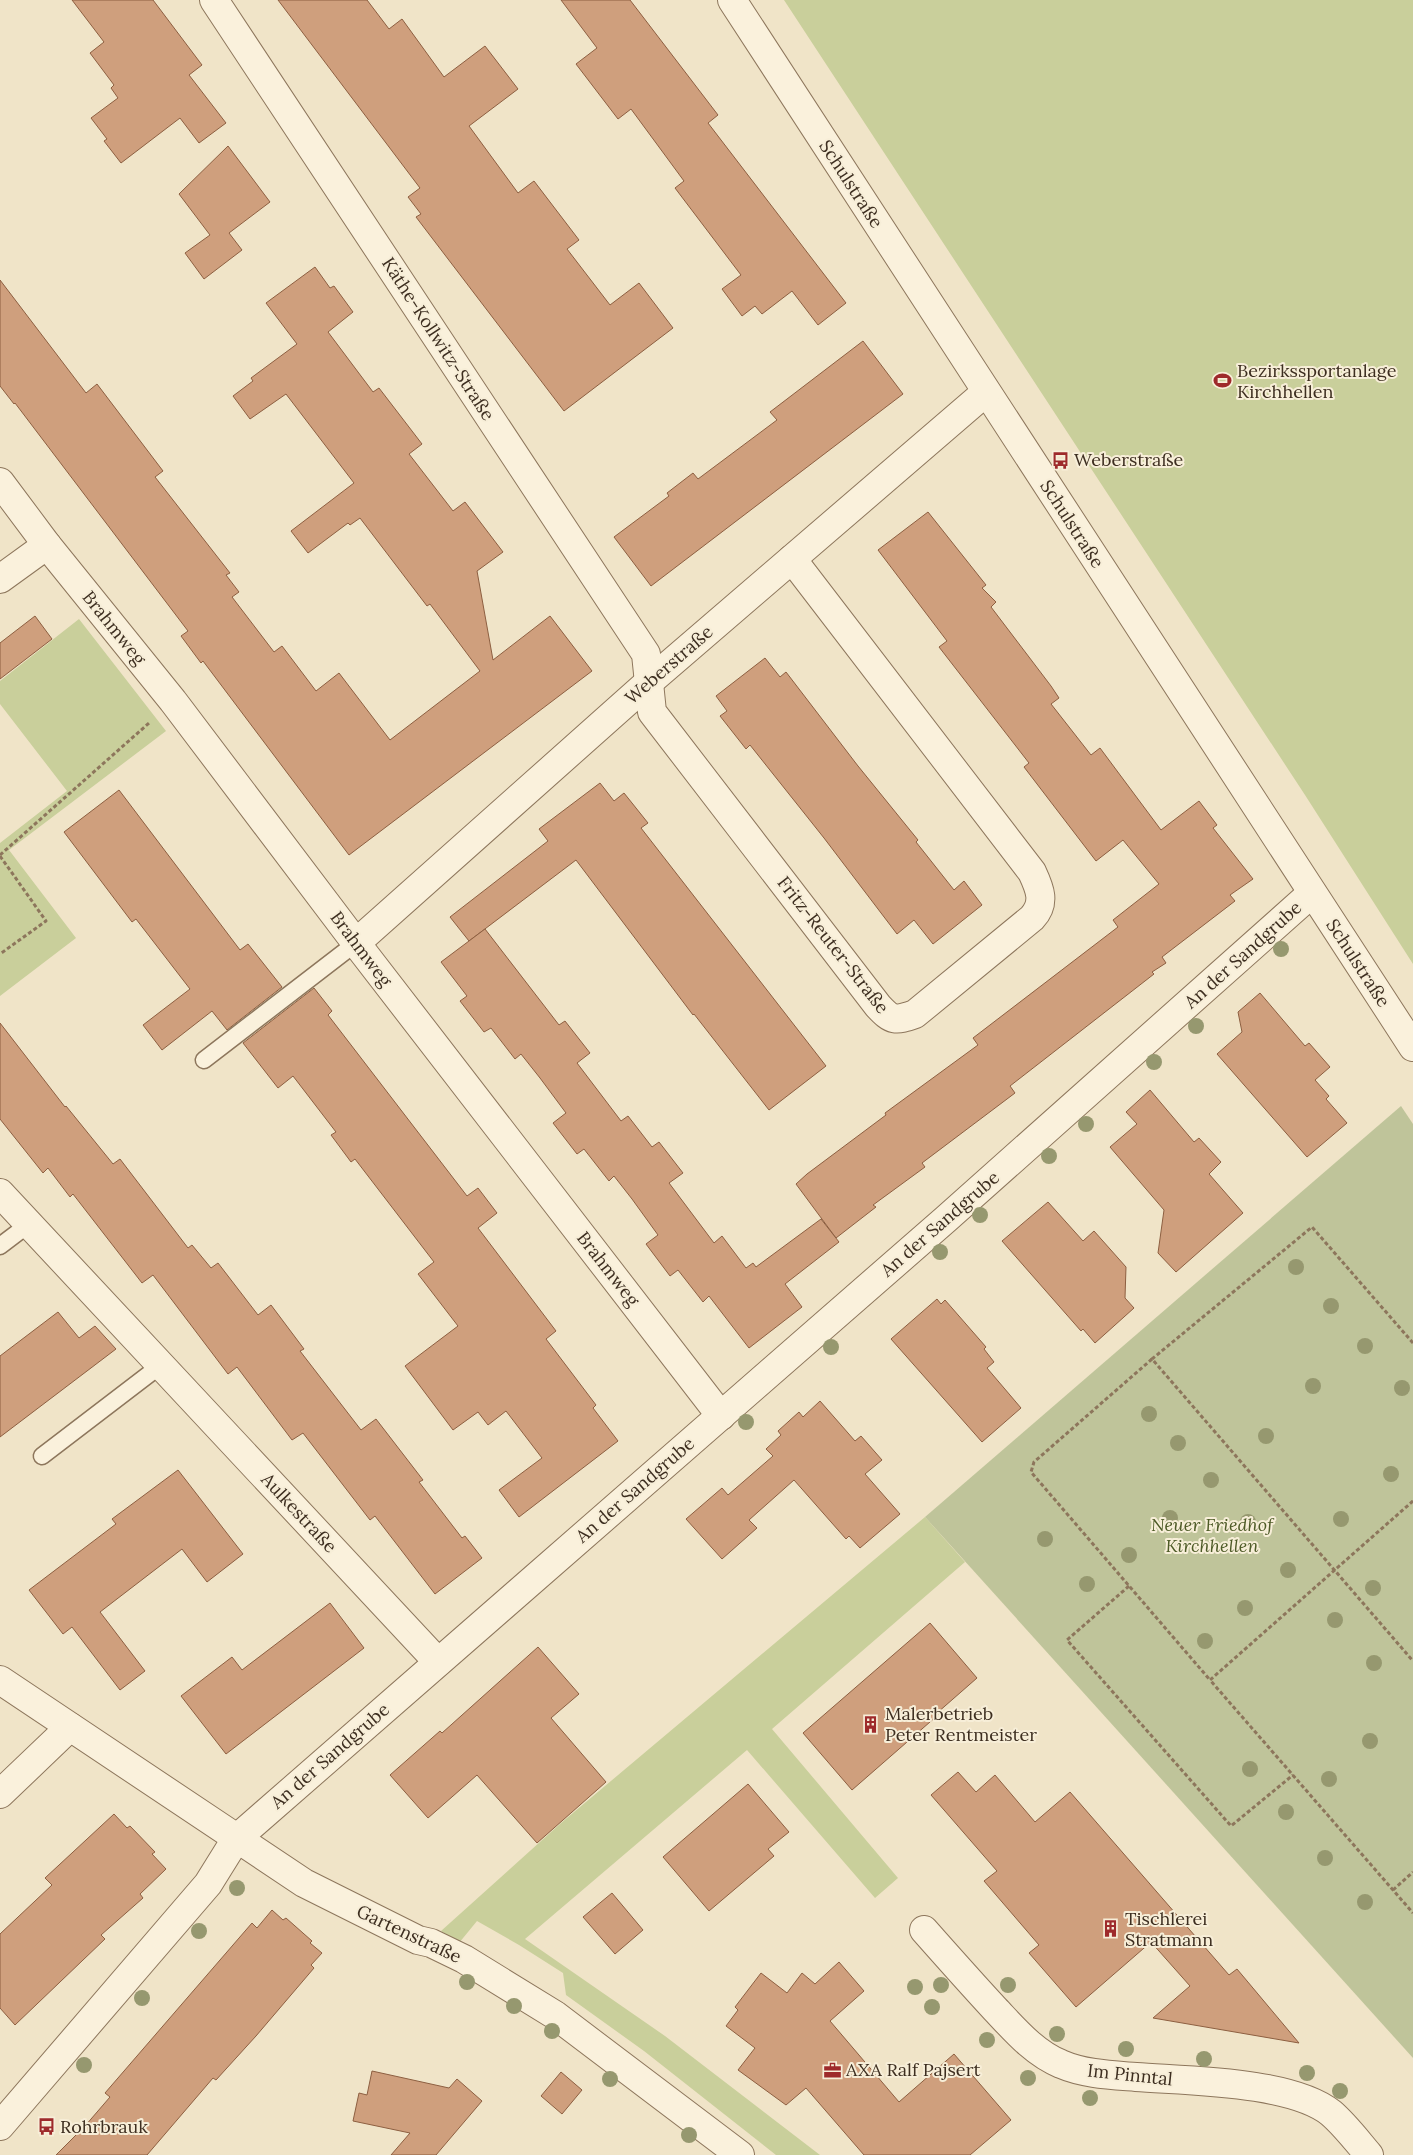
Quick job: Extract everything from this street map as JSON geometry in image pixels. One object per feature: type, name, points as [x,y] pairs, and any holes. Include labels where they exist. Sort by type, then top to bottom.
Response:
[{"type":"street","name":"Käthe-Kollwitz-Straße","points":[[214,0],[646,654],[649,682]]},
{"type":"street","name":"Schulstraße","points":[[732,0],[1413,1047]]},
{"type":"street","name":"Weberstraße","points":[[356,943],[649,682],[986,392]]},
{"type":"street","name":"Brahmweg","points":[[0,482],[173,701],[356,943],[721,1416]]},
{"type":"street","points":[[0,580],[48,545]]},
{"type":"street","name":"Fritz-Reuter-Straße","points":[[649,682],[652,712],[887,1016],[894,1020],[915,1014],[1032,918],[1042,903],[1040,889],[1032,872],[792,558]]},
{"type":"street","name":"An der Sandgrube","points":[[0,2126],[208,1884],[236,1839],[721,1416],[1312,893]]},
{"type":"street","name":"Aulkestraße","points":[[0,1193],[438,1662]]},
{"type":"street","name":"Gartenstraße","points":[[0,1680],[304,1883],[418,1940],[431,1943],[464,1959],[554,2014],[740,2155]]},
{"type":"street","points":[[0,1794],[70,1728]]},
{"type":"street","name":"Im Pinntal","points":[[924,1930],[1020,2035],[1062,2065],[1110,2075],[1226,2084],[1283,2091],[1300,2096],[1330,2112],[1369,2155]]},
{"type":"lane","points":[[204,1060],[356,943]]},
{"type":"lane","points":[[0,1246],[29,1224]]},
{"type":"lane","points":[[42,1456],[161,1365]]},
{"type":"path","points":[[0,954],[46,921],[0,856],[173,701]]},
{"type":"path","points":[[1413,1343],[1312,1227],[1152,1359],[1034,1462],[1031,1472],[1413,1913]]},
{"type":"path","points":[[1152,1359],[1333,1571],[1413,1661]]},
{"type":"path","points":[[1210,1680],[1413,1501]]},
{"type":"path","points":[[1129,1586],[1067,1640],[1231,1826],[1293,1775]]},
{"type":"path","points":[[1393,1890],[1413,1872]]},
{"type":"green space","name":"Bezirkssportanlage Kirchhellen","points":[[784,0],[1413,0],[1413,964],[1305,795]]},
{"type":"green space","points":[[79,619],[166,731],[9,850],[76,938],[0,996],[0,843],[67,791],[0,704],[0,681]]},
{"type":"green space","name":"Neuer Friedhof Kirchhellen","points":[[1401,1106],[1413,1124],[1413,2058],[925,1517]]},
{"type":"green space","points":[[925,1517],[965,1562],[772,1729],[898,1878],[875,1898],[747,1750],[525,1939],[665,2036],[820,2155],[776,2155],[644,2051],[566,1995],[563,1973],[477,1921],[459,1943],[441,1931],[561,1823]]},
{"type":"building","points":[[72,0],[153,0],[202,65],[189,75],[226,123],[199,143],[180,118],[121,163],[104,141],[107,139],[91,118],[118,98],[111,88],[114,85],[90,53],[104,42]]},
{"type":"building","points":[[278,0],[367,0],[389,29],[402,19],[444,77],[485,46],[518,89],[469,126],[518,193],[534,181],[579,240],[567,249],[610,305],[639,283],[673,328],[564,411],[416,217],[421,214],[408,197],[420,188]]},
{"type":"building","points":[[561,0],[630,0],[718,115],[708,123],[846,303],[818,325],[792,291],[762,314],[755,306],[742,316],[722,289],[741,275],[675,188],[684,181],[631,109],[618,119],[576,64],[597,48]]},
{"type":"building","points":[[228,146],[270,202],[229,233],[242,250],[204,279],[185,253],[210,235],[179,194]]},
{"type":"building","points":[[315,267],[330,288],[334,286],[353,312],[328,332],[373,392],[379,388],[422,444],[409,454],[453,511],[465,502],[503,552],[477,571],[493,660],[550,616],[592,671],[349,855],[203,661],[201,663],[181,636],[188,631],[15,403],[0,386],[0,280],[86,393],[97,384],[163,471],[155,477],[230,573],[226,575],[239,592],[232,597],[274,652],[282,646],[316,691],[339,673],[390,740],[480,671],[430,604],[427,606],[360,518],[350,525],[348,523],[308,553],[291,531],[354,483],[286,394],[250,419],[233,396],[253,381],[251,378],[297,344],[266,303]]},
{"type":"building","points":[[863,341],[903,394],[651,586],[614,537],[669,496],[667,493],[693,473],[698,479],[777,420],[770,412]]},
{"type":"building","points":[[928,512],[986,585],[982,588],[996,602],[991,607],[1051,686],[1059,698],[1051,704],[1091,755],[1100,748],[1161,830],[1199,801],[1217,825],[1213,828],[1253,879],[1230,895],[1235,901],[1162,957],[1166,963],[1152,972],[1154,974],[1010,1086],[1015,1093],[922,1163],[925,1167],[873,1205],[876,1207],[836,1238],[796,1184],[886,1115],[885,1113],[978,1045],[973,1038],[1118,927],[1113,920],[1159,884],[1123,840],[1096,861],[1024,767],[1029,763],[939,647],[947,641],[878,550]]},
{"type":"building","points":[[35,616],[52,639],[0,679],[0,643]]},
{"type":"building","points":[[765,658],[780,677],[786,672],[918,840],[916,842],[954,890],[964,881],[982,905],[933,944],[914,920],[897,934],[750,745],[746,749],[720,716],[727,711],[716,696]]},
{"type":"building","points":[[600,783],[614,801],[624,793],[648,823],[641,828],[826,1066],[769,1110],[693,1015],[576,860],[469,941],[450,917],[548,841],[539,829]]},
{"type":"building","points":[[119,790],[240,950],[248,944],[282,987],[227,1030],[212,1011],[162,1050],[143,1025],[190,989],[136,919],[132,922],[64,832]]},
{"type":"building","points":[[485,929],[559,1025],[565,1021],[590,1053],[577,1063],[621,1121],[628,1116],[652,1147],[659,1142],[683,1173],[669,1183],[714,1243],[722,1236],[746,1268],[753,1263],[756,1267],[821,1219],[839,1242],[785,1284],[802,1307],[749,1348],[709,1296],[703,1302],[678,1270],[670,1276],[646,1244],[658,1235],[632,1199],[614,1176],[609,1181],[584,1149],[577,1154],[553,1123],[566,1113],[540,1078],[521,1054],[515,1059],[491,1028],[484,1032],[460,1001],[467,996],[441,962]]},
{"type":"building","points":[[314,988],[332,1011],[328,1015],[467,1196],[478,1188],[497,1213],[478,1228],[556,1331],[546,1339],[596,1405],[593,1408],[618,1441],[519,1517],[499,1490],[542,1458],[506,1411],[488,1425],[478,1412],[453,1430],[405,1366],[458,1326],[418,1274],[434,1262],[355,1159],[351,1162],[331,1135],[336,1132],[293,1076],[278,1088],[243,1043]]},
{"type":"building","points":[[1260,993],[1305,1046],[1309,1043],[1330,1067],[1315,1080],[1329,1096],[1326,1099],[1347,1123],[1307,1157],[1217,1054],[1242,1032],[1238,1012]]},
{"type":"building","points":[[0,1023],[65,1107],[113,1164],[120,1159],[188,1248],[192,1245],[211,1268],[218,1263],[258,1315],[271,1305],[304,1349],[300,1351],[361,1430],[376,1419],[423,1480],[419,1482],[462,1538],[465,1536],[482,1558],[435,1594],[375,1516],[370,1520],[303,1433],[292,1440],[237,1367],[228,1374],[153,1275],[142,1283],[73,1194],[70,1197],[48,1168],[43,1173],[0,1119]]},
{"type":"building","points":[[1150,1090],[1194,1142],[1199,1138],[1221,1162],[1209,1174],[1243,1213],[1176,1272],[1158,1253],[1164,1210],[1110,1147],[1137,1124],[1126,1112]]},
{"type":"building","points":[[1048,1202],[1083,1241],[1094,1231],[1126,1267],[1125,1298],[1134,1308],[1095,1343],[1083,1329],[1081,1331],[1002,1241]]},
{"type":"building","points":[[937,1299],[941,1304],[945,1300],[986,1347],[984,1349],[994,1362],[987,1368],[1021,1408],[982,1442],[891,1339]]},
{"type":"building","points":[[58,1312],[79,1338],[95,1326],[116,1349],[0,1437],[0,1356]]},
{"type":"building","points":[[820,1401],[855,1441],[861,1436],[882,1460],[865,1474],[900,1514],[860,1548],[849,1536],[846,1539],[794,1480],[749,1520],[757,1528],[722,1559],[686,1519],[722,1488],[728,1495],[773,1456],[766,1449],[781,1435],[778,1431],[799,1412],[803,1417]]},
{"type":"building","points":[[178,1470],[243,1554],[207,1582],[182,1549],[100,1612],[145,1671],[120,1690],[72,1627],[63,1634],[29,1590],[116,1524],[112,1519]]},
{"type":"building","points":[[330,1603],[364,1648],[226,1754],[181,1696],[232,1657],[242,1670]]},
{"type":"building","name":"Malerbetrieb Peter Rentmeister","points":[[930,1623],[977,1678],[937,1713],[938,1715],[852,1790],[803,1733]]},
{"type":"building","points":[[538,1647],[579,1694],[551,1718],[606,1782],[537,1843],[477,1775],[428,1818],[390,1775],[440,1731],[442,1733]]},
{"type":"building","points":[[958,1772],[976,1792],[995,1775],[1035,1822],[1070,1792],[1229,1975],[1237,1969],[1299,2043],[1153,2018],[1190,1986],[1151,1942],[1076,2007],[1029,1953],[1039,1945],[984,1881],[997,1871],[931,1795]]},
{"type":"building","points":[[748,1784],[789,1832],[768,1849],[774,1856],[709,1911],[663,1857]]},
{"type":"building","points":[[114,1814],[127,1828],[130,1826],[155,1852],[152,1854],[166,1869],[140,1894],[143,1898],[101,1935],[105,1939],[15,2025],[0,2008],[0,1934],[52,1885],[45,1878]]},
{"type":"building","points":[[612,1893],[643,1930],[615,1954],[583,1917]]},
{"type":"building","points":[[272,1910],[283,1920],[286,1918],[312,1941],[310,1943],[322,1953],[311,1965],[314,1968],[256,2036],[216,2080],[213,2078],[147,2155],[56,2155],[110,2097],[105,2093],[252,1923],[257,1928]]},
{"type":"building","points":[[839,1962],[864,1991],[830,2021],[899,2102],[954,2054],[1011,2120],[970,2155],[864,2155],[806,2088],[786,2105],[738,2070],[755,2048],[726,2026],[738,2010],[735,2007],[761,1973],[787,1993],[802,1973],[815,1984]]},
{"type":"building","points":[[372,2071],[449,2088],[457,2079],[482,2101],[436,2155],[391,2155],[410,2133],[353,2121],[359,2093],[367,2095]]},
{"type":"building","points":[[561,2072],[582,2090],[562,2114],[541,2096]]},
{"type":"place","name":"Bezirkssportanlage Kirchhellen","points":[[1223,381]]},
{"type":"place","name":"Weberstraße","points":[[1060,460]]},
{"type":"place","name":"Malerbetrieb Peter Rentmeister","points":[[871,1724]]},
{"type":"place","name":"Tischlerei Stratmann","points":[[1111,1929]]},
{"type":"place","name":"AXA Ralf Pajsert","points":[[832,2070]]},
{"type":"place","name":"Rohrbrauk","points":[[46,2127]]}]
